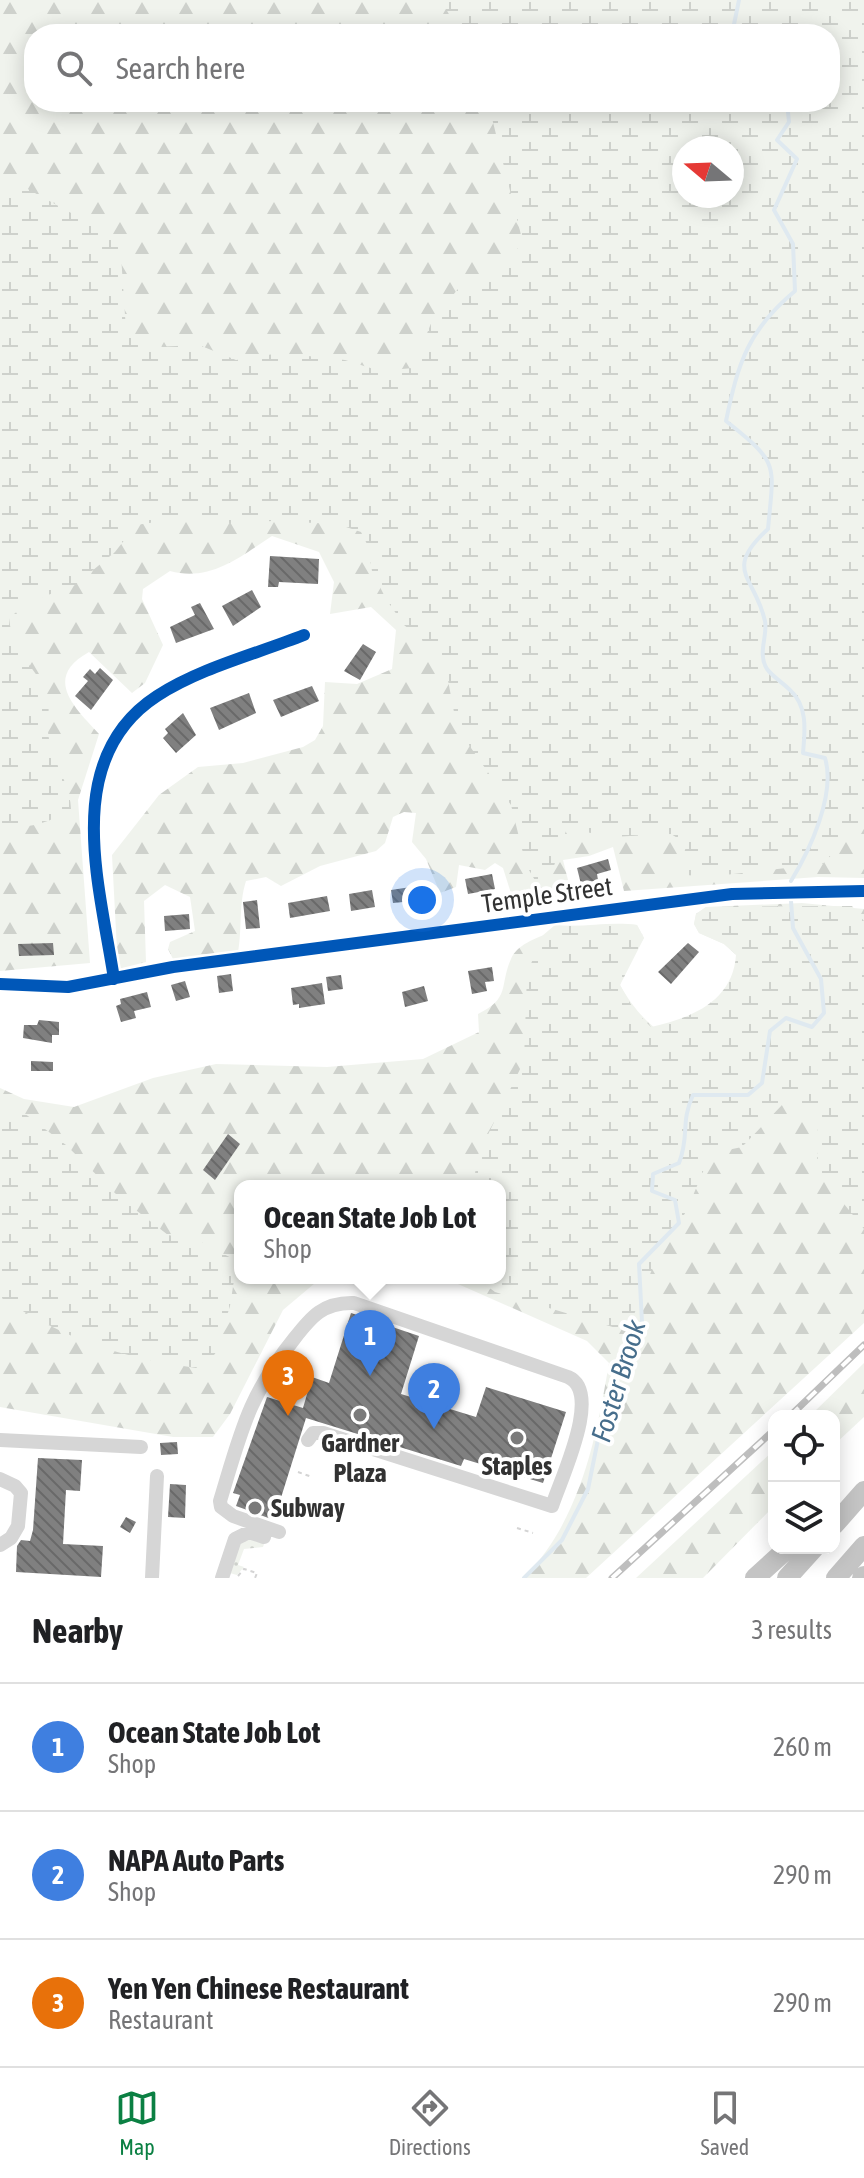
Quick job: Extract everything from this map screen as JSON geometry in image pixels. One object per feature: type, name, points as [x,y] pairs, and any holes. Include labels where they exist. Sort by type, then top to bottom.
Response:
[{"type":"highway","points":[[840,1499],[864,1475]]},
{"type":"highway","points":[[840,1518],[864,1491]]},
{"type":"highway","points":[[836,1578],[864,1546]]},
{"type":"highway","points":[[755,1578],[781,1554]]},
{"type":"highway","points":[[787,1578],[809,1554]]},
{"type":"street","points":[[114,979],[92,825],[97,785],[111,749],[130,719],[158,695],[304,635]]},
{"type":"street","name":"Temple Street","points":[[0,984],[58,988],[173,967],[706,897],[795,891],[864,891]]},
{"type":"street","points":[[222,1578],[235,1539],[241,1533],[277,1537],[233,1516],[221,1507],[220,1501],[247,1410],[268,1371],[316,1312],[326,1306],[340,1302],[368,1308],[568,1377],[580,1385],[583,1393],[583,1413],[552,1506],[318,1432],[308,1440]]},
{"type":"street","points":[[0,1440],[141,1447]]},
{"type":"street","points":[[152,1578],[157,1476]]},
{"type":"street","points":[[0,1479],[15,1486],[21,1493],[18,1526],[11,1538],[0,1545]]},
{"type":"path","points":[[298,1472],[312,1477]]},
{"type":"path","points":[[517,1528],[533,1533]]},
{"type":"path","points":[[243,1572],[244,1569],[257,1573],[255,1578]]},
{"type":"green space","points":[[0,0],[864,0],[864,878],[818,877],[624,891],[613,847],[589,856],[563,860],[573,900],[545,907],[515,906],[503,868],[495,863],[485,870],[459,865],[456,887],[440,893],[426,859],[412,842],[416,813],[404,812],[393,817],[385,843],[376,851],[320,866],[281,886],[266,877],[246,881],[237,958],[173,959],[168,949],[170,942],[195,931],[190,897],[165,885],[144,901],[146,962],[118,969],[112,855],[159,795],[198,767],[243,763],[303,747],[315,740],[323,726],[325,682],[357,684],[392,669],[396,630],[371,607],[330,614],[334,582],[319,552],[272,536],[224,566],[198,573],[170,571],[143,589],[142,599],[163,645],[145,683],[132,693],[89,652],[67,672],[67,693],[99,734],[78,800],[90,963],[0,971]]},
{"type":"green space","points":[[441,0],[864,0],[864,824],[822,864],[707,877],[677,874],[687,844],[671,834],[610,837],[567,828],[547,886],[536,882],[526,865],[511,805],[457,728],[444,659],[404,625],[386,599],[372,571],[368,546],[361,532],[337,524],[272,521],[232,524],[196,516],[136,525],[115,552],[75,585],[29,602],[9,618],[15,643],[47,695],[49,739],[68,791],[71,809],[37,824],[0,827],[0,180],[15,182],[120,240],[126,330],[153,347],[199,345],[236,360],[280,353],[345,360],[380,371],[413,368],[432,321],[462,284],[498,269],[523,243],[490,112],[840,112],[840,24],[454,24]]},
{"type":"green space","points":[[802,903],[864,909],[864,1323],[586,1578],[524,1578],[559,1531],[583,1478],[609,1363],[587,1341],[458,1284],[506,1284],[506,1180],[234,1180],[234,1284],[314,1284],[283,1310],[230,1414],[213,1437],[173,1437],[0,1407],[0,1088],[24,1099],[74,1107],[153,1078],[216,1064],[327,1067],[423,1059],[479,1032],[478,1014],[500,997],[507,968],[519,948],[549,934],[607,924],[637,925],[644,938],[626,966],[620,985],[649,1023],[689,1050],[749,966],[724,944],[699,933],[694,924],[696,914],[706,907]]},
{"type":"green space","points":[[852,906],[864,921],[864,1229],[817,1170],[818,1120],[807,1105],[782,1105],[742,1147],[718,1152],[707,1162],[687,1210],[655,1262],[631,1322],[616,1328],[495,1292],[484,1284],[506,1284],[506,1180],[474,1180],[478,1155],[524,1061],[527,974],[542,936],[555,925],[637,925],[644,938],[620,985],[634,1010],[651,1027],[681,1018],[708,1005],[719,996],[733,971],[736,955],[724,944],[699,933],[694,924],[696,914],[706,907]]},
{"type":"green space","points":[[0,1103],[24,1113],[66,1145],[119,1197],[168,1235],[199,1241],[234,1259],[230,1306],[215,1354],[196,1368],[142,1358],[94,1344],[48,1325],[0,1297]]},
{"type":"green space","points":[[864,1363],[864,1417],[840,1439],[840,1410],[816,1410]]},
{"type":"green space","points":[[768,1456],[768,1512],[703,1578],[636,1578]]},
{"type":"green space","points":[[237,1538],[266,1538],[263,1547],[244,1549],[238,1565],[244,1567],[237,1575],[226,1572]]},
{"type":"building","points":[[270,556],[319,559],[318,584],[279,582],[278,587],[268,587]]},
{"type":"building","points":[[252,590],[261,607],[233,626],[222,606]]},
{"type":"building","points":[[200,603],[214,629],[176,643],[170,627],[195,615],[191,607]]},
{"type":"building","points":[[363,644],[376,652],[360,680],[344,671]]},
{"type":"building","points":[[100,668],[113,680],[91,710],[75,696],[88,681],[83,677],[90,669],[95,674]]},
{"type":"building","points":[[312,686],[319,701],[281,717],[273,700]]},
{"type":"building","points":[[249,693],[256,713],[219,730],[210,708]]},
{"type":"building","points":[[183,713],[196,735],[176,753],[163,738],[168,733],[165,729]]},
{"type":"building","points":[[608,859],[611,870],[597,874],[598,880],[581,884],[577,868]]},
{"type":"building","points":[[492,874],[495,889],[468,894],[465,879]]},
{"type":"building","points":[[431,884],[434,899],[393,903],[391,890]]},
{"type":"building","points":[[372,890],[375,907],[351,911],[349,894]]},
{"type":"building","points":[[327,896],[330,911],[290,918],[288,903]]},
{"type":"building","points":[[257,900],[260,928],[246,929],[243,902]]},
{"type":"building","points":[[189,914],[190,929],[165,931],[164,916]]},
{"type":"building","points":[[53,943],[54,955],[19,956],[18,944]]},
{"type":"building","points":[[688,943],[699,952],[671,984],[658,972]]},
{"type":"building","points":[[492,967],[494,981],[485,982],[487,991],[472,994],[468,971]]},
{"type":"building","points":[[231,974],[233,991],[219,993],[217,976]]},
{"type":"building","points":[[341,975],[343,989],[328,991],[326,977]]},
{"type":"building","points":[[185,981],[190,997],[176,1001],[171,985]]},
{"type":"building","points":[[322,983],[325,1004],[299,1008],[299,1004],[293,1005],[291,988]]},
{"type":"building","points":[[424,986],[428,1001],[405,1007],[402,992]]},
{"type":"building","points":[[147,992],[151,1007],[134,1011],[136,1018],[121,1022],[116,1006],[121,1004],[120,999]]},
{"type":"building","points":[[39,1020],[59,1022],[59,1035],[52,1035],[52,1043],[23,1038],[24,1025],[37,1025]]},
{"type":"building","points":[[31,1061],[53,1062],[53,1071],[31,1071]]},
{"type":"building","points":[[228,1134],[240,1144],[215,1180],[203,1170]]},
{"type":"building","name":"Gardner Plaza","points":[[351,1313],[419,1336],[401,1394],[476,1417],[486,1387],[566,1412],[543,1483],[464,1459],[461,1466],[306,1418],[274,1520],[236,1506],[240,1495],[233,1493],[267,1397],[303,1408],[312,1377],[329,1383]]},
{"type":"building","points":[[177,1442],[178,1454],[161,1455],[160,1443]]},
{"type":"building","points":[[38,1458],[82,1460],[80,1491],[66,1490],[63,1544],[103,1546],[101,1577],[16,1572],[17,1546],[21,1540],[30,1541],[33,1530]]},
{"type":"building","points":[[170,1484],[186,1485],[185,1518],[168,1517]]},
{"type":"building","points":[[126,1517],[136,1522],[130,1533],[120,1527]]},
{"type":"waterway","name":"Foster Brook","points":[[734,24],[739,0]]},
{"type":"waterway","name":"Foster Brook","points":[[788,112],[789,122],[777,140],[797,159],[774,210],[793,244],[795,291],[766,320],[747,349],[726,421],[765,457],[772,477],[768,529],[754,543],[744,565],[765,621],[764,663],[800,704],[804,719],[803,753],[825,758],[827,772],[827,788],[819,821],[791,881]]},
{"type":"waterway","name":"Foster Brook","points":[[524,1578],[562,1540],[588,1489],[606,1400],[625,1351],[642,1322],[639,1264],[679,1223],[675,1200],[652,1191],[653,1174],[679,1163],[693,1095],[748,1095],[762,1083],[770,1031],[786,1018],[812,1027],[824,1013],[821,979],[793,928],[791,901]]},
{"type":"railway","points":[[796,1410],[864,1345]]},
{"type":"railway","points":[[612,1578],[768,1435]]},
{"type":"cycle path","points":[[114,979],[101,904],[94,826],[97,789],[107,754],[127,722],[157,696],[210,669],[304,635]]},
{"type":"cycle path","points":[[0,984],[68,987],[173,967],[732,894],[864,891]]},
{"type":"place","name":"Ocean State Job Lot","points":[[370,1376]]},
{"type":"place","name":"Gardner Plaza","points":[[360,1415]]},
{"type":"place","name":"Yen Yen Chinese Restaurant","points":[[288,1416]]},
{"type":"place","name":"NAPA Auto Parts","points":[[434,1429]]},
{"type":"place","name":"Staples","points":[[517,1438]]},
{"type":"place","name":"Subway","points":[[255,1508]]}]
